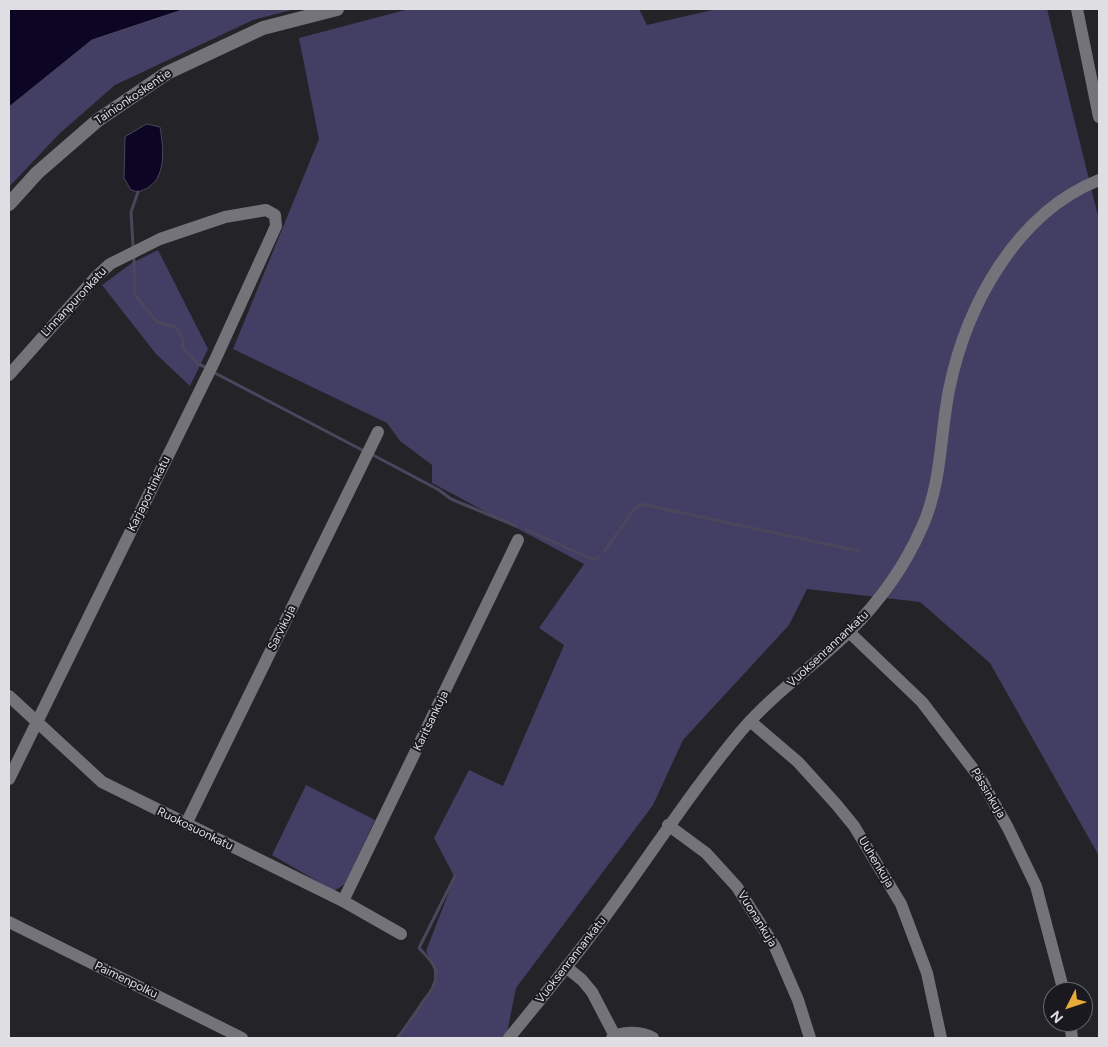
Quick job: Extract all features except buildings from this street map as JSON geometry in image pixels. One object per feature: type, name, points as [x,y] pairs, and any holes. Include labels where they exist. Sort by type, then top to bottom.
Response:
[{"type":"main road","name":"Tainionkoskentie","points":[[9,204],[37,172],[98,120],[167,73],[264,28],[337,9]]},
{"type":"street","points":[[1076,9],[1099,117]]},
{"type":"street","name":"Vuoksenrannankatu","points":[[509,1038],[611,908],[668,826],[750,721],[849,632],[884,592],[907,558],[924,524],[939,469],[956,356],[969,322],[990,281],[1007,254],[1030,227],[1058,201],[1099,180]]},
{"type":"street","name":"Linnanpuronkatu","points":[[9,375],[96,277],[110,264],[160,239],[225,217],[266,210]]},
{"type":"street","name":"Karjaportinkatu","points":[[9,779],[215,360],[268,244],[276,226],[276,215],[266,210]]},
{"type":"street","name":"Sarvikuja","points":[[186,824],[378,432]]},
{"type":"street","name":"Karitsankuja","points":[[343,901],[518,540]]},
{"type":"street","name":"Pässinkuja","points":[[849,632],[922,702],[980,778],[1008,828],[1036,886],[1061,982]]},
{"type":"street","name":"Ruokosuonkatu","points":[[9,696],[102,782],[343,901],[401,934]]},
{"type":"street","name":"Uuhenkuja","points":[[750,721],[798,762],[836,804],[854,826],[901,904],[927,973],[941,1038]]},
{"type":"street","name":"Vuonankuja","points":[[668,826],[706,853],[737,887],[775,947],[798,1000],[810,1038]]},
{"type":"street","name":"Paimenpolku","points":[[9,922],[242,1038]]},
{"type":"street","points":[[566,967],[582,980],[592,992],[614,1037],[631,1033],[648,1035],[654,1038]]},
{"type":"shaded area","points":[[9,9],[185,9],[92,40],[9,107]]},
{"type":"shaded area","points":[[176,9],[295,9],[253,20],[115,85],[59,134],[9,187],[9,101],[88,40]]},
{"type":"shaded area","points":[[409,9],[639,9],[647,25],[717,9],[1047,9],[1099,220],[1099,856],[990,663],[920,602],[807,589],[789,625],[683,740],[653,805],[516,988],[506,1038],[397,1038],[434,987],[434,968],[426,951],[454,879],[434,838],[469,770],[503,786],[564,645],[539,628],[584,564],[432,483],[432,465],[400,441],[387,423],[233,349],[319,139],[299,38]]},
{"type":"shaded area","points":[[147,124],[160,127],[162,142],[161,167],[155,182],[148,188],[138,192],[131,190],[124,178],[125,137]]},
{"type":"shaded area","points":[[158,250],[208,349],[190,386],[156,354],[102,285],[132,263]]},
{"type":"shaded area","points":[[306,785],[375,820],[345,884],[334,891],[272,855]]},
{"type":"waterway","points":[[133,246],[131,212],[138,192]]},
{"type":"waterway","points":[[134,259],[135,295],[157,322],[176,327],[183,340],[183,348],[198,364],[205,367]]},
{"type":"waterway","points":[[215,373],[362,450]]},
{"type":"waterway","points":[[373,455],[439,490],[451,499],[516,526]]},
{"type":"waterway","points":[[605,551],[633,510],[641,504],[859,551]]},
{"type":"waterway","points":[[527,530],[594,560],[599,556]]},
{"type":"waterway","points":[[397,1038],[430,993],[436,979],[436,970],[419,948],[455,876]]}]
